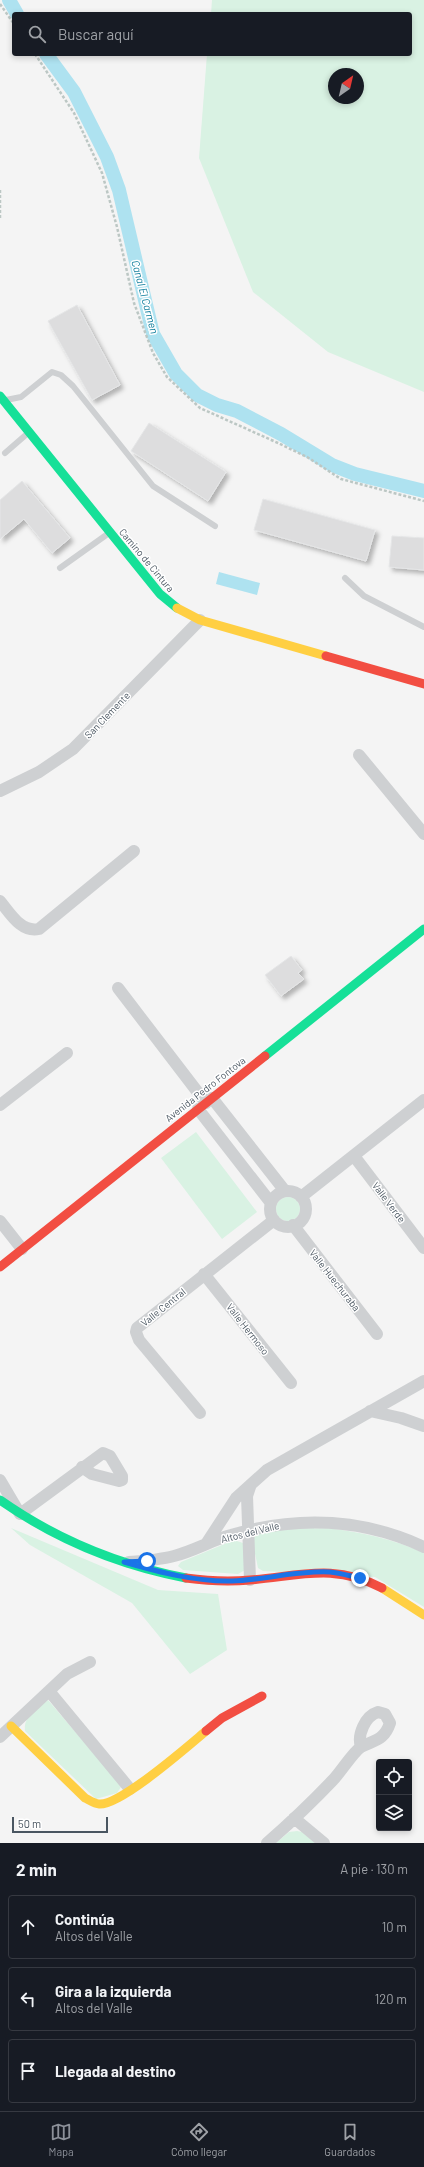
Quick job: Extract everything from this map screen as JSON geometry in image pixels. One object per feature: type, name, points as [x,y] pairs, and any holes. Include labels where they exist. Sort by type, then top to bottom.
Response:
[{"type":"street","name":"Camino de Cintura","points":[[2,399],[28,433],[170,604],[200,620],[424,684]]},
{"type":"street","name":"San Clemente","points":[[0,791],[39,772],[73,749],[200,620]]},
{"type":"street","points":[[359,755],[424,834]]},
{"type":"street","points":[[0,901],[21,926],[29,930],[39,929],[134,851]]},
{"type":"street","name":"Avenida Pedro Fontova","points":[[0,1266],[424,929]]},
{"type":"street","points":[[118,988],[205,1103],[271,1203],[271,1214],[274,1220],[283,1226],[293,1225],[302,1220],[305,1211],[301,1197],[294,1192],[285,1191],[276,1196],[271,1203]]},
{"type":"street","points":[[0,1105],[67,1053]]},
{"type":"street","points":[[301,1197],[424,1100]]},
{"type":"street","points":[[205,1103],[285,1191]]},
{"type":"street","name":"Valle Verde","points":[[354,1156],[424,1248]]},
{"type":"street","name":"Valle Central","points":[[200,1413],[139,1340],[136,1332],[140,1325],[274,1220]]},
{"type":"street","points":[[0,1221],[22,1249]]},
{"type":"street","name":"Valle Huechuraba","points":[[293,1225],[377,1334]]},
{"type":"street","name":"Valle Hermoso","points":[[204,1274],[291,1383]]},
{"type":"street","points":[[206,1544],[232,1504],[267,1470],[424,1381]]},
{"type":"street","points":[[393,1398],[399,1406],[395,1416]]},
{"type":"street","points":[[370,1411],[395,1416],[424,1426]]},
{"type":"street","points":[[20,1514],[82,1467]]},
{"type":"street","name":"Altos del Valle","points":[[0,1480],[20,1514]]},
{"type":"street","points":[[250,1580],[247,1496],[251,1484]]},
{"type":"street","name":"Altos del Valle","points":[[0,1500],[20,1514],[61,1538],[124,1562],[154,1571],[198,1579],[250,1580],[317,1572],[343,1574],[360,1578],[386,1590],[424,1615]]},
{"type":"street","name":"Altos del Valle","points":[[124,1562],[173,1556],[265,1526],[300,1522],[344,1523],[380,1531],[424,1547]]},
{"type":"street","points":[[0,1737],[67,1674],[90,1662]]},
{"type":"street","points":[[49,1691],[130,1789]]},
{"type":"street","points":[[11,1726],[89,1801],[105,1804],[153,1773],[222,1718],[262,1696]]},
{"type":"street","points":[[267,1843],[294,1818],[361,1748]]},
{"type":"street","points":[[294,1818],[324,1843]]},
{"type":"lane","points":[[2,399],[21,397],[52,372],[60,375],[73,386],[152,486],[215,526]]},
{"type":"lane","points":[[5,453],[28,433]]},
{"type":"lane","points":[[60,568],[110,533]]},
{"type":"lane","points":[[345,578],[364,596],[424,627]]},
{"type":"path","points":[[0,4],[12,21]]},
{"type":"path","points":[[36,56],[74,113],[102,173],[117,227],[134,303],[153,353],[167,377],[200,408],[307,457],[341,479],[424,501]]},
{"type":"path","points":[[0,190],[0,219]]},
{"type":"green space","points":[[212,0],[424,0],[424,392],[328,352],[253,292],[199,158],[207,56],[412,56],[412,12],[211,12]]},
{"type":"green space","points":[[196,1132],[257,1212],[222,1239],[161,1158]]},
{"type":"green space","points":[[288,1197],[297,1200],[300,1209],[297,1218],[288,1221],[279,1218],[276,1209],[279,1200]]},
{"type":"green space","points":[[11,1528],[158,1590],[218,1594],[227,1650],[190,1674],[132,1603],[30,1545]]},
{"type":"green space","points":[[328,1528],[377,1537],[424,1553],[424,1607],[375,1577],[263,1571],[258,1568],[252,1539],[258,1535],[277,1530]]},
{"type":"green space","points":[[234,1540],[243,1543],[245,1570],[238,1574],[183,1570],[178,1566],[181,1562]]},
{"type":"green space","points":[[48,1700],[119,1783],[121,1787],[117,1793],[96,1799],[25,1731],[26,1721],[36,1709]]},
{"type":"green space","points":[[289,1832],[302,1832],[315,1843],[276,1843]]},
{"type":"water","points":[[219,572],[260,583],[257,595],[216,584]]},
{"type":"building","points":[[77,305],[120,385],[92,400],[48,321]]},
{"type":"building","points":[[149,423],[226,472],[208,501],[131,451]]},
{"type":"building","points":[[22,481],[70,538],[52,553],[24,519],[0,539],[0,500]]},
{"type":"building","points":[[263,499],[375,530],[366,561],[254,530]]},
{"type":"building","points":[[392,536],[424,538],[424,570],[389,567]]},
{"type":"building","points":[[291,956],[302,970],[298,973],[304,979],[281,996],[265,975]]},
{"type":"waterway","name":"Canal El Carmen","points":[[9,0],[16,12]]},
{"type":"waterway","name":"Canal El Carmen","points":[[47,56],[74,92],[107,157],[119,190],[153,334],[176,374],[197,395],[217,405],[237,411],[281,434],[332,465],[355,474],[424,491]]},
{"type":"traffic: fast","points":[[0,396],[160,594],[177,608]]},
{"type":"traffic: fast","points":[[265,1056],[424,929]]},
{"type":"traffic: fast","points":[[0,1500],[44,1527],[89,1549],[136,1566],[186,1578]]},
{"type":"traffic: slow","points":[[177,608],[200,620],[326,656]]},
{"type":"traffic: slow","points":[[382,1588],[424,1615]]},
{"type":"traffic: slow","points":[[11,1726],[85,1798],[99,1804],[109,1802],[122,1796],[137,1786],[154,1774],[206,1731]]},
{"type":"traffic: jam","points":[[326,656],[424,684]]},
{"type":"traffic: jam","points":[[0,1267],[265,1056]]},
{"type":"traffic: jam","points":[[186,1578],[234,1581],[301,1574],[332,1573],[365,1580],[382,1588]]},
{"type":"traffic: jam","points":[[206,1731],[222,1718],[262,1696]]},
{"type":"route","points":[[147,1561],[124,1562],[154,1571],[214,1581],[275,1578],[317,1572],[330,1572],[360,1578]]}]
